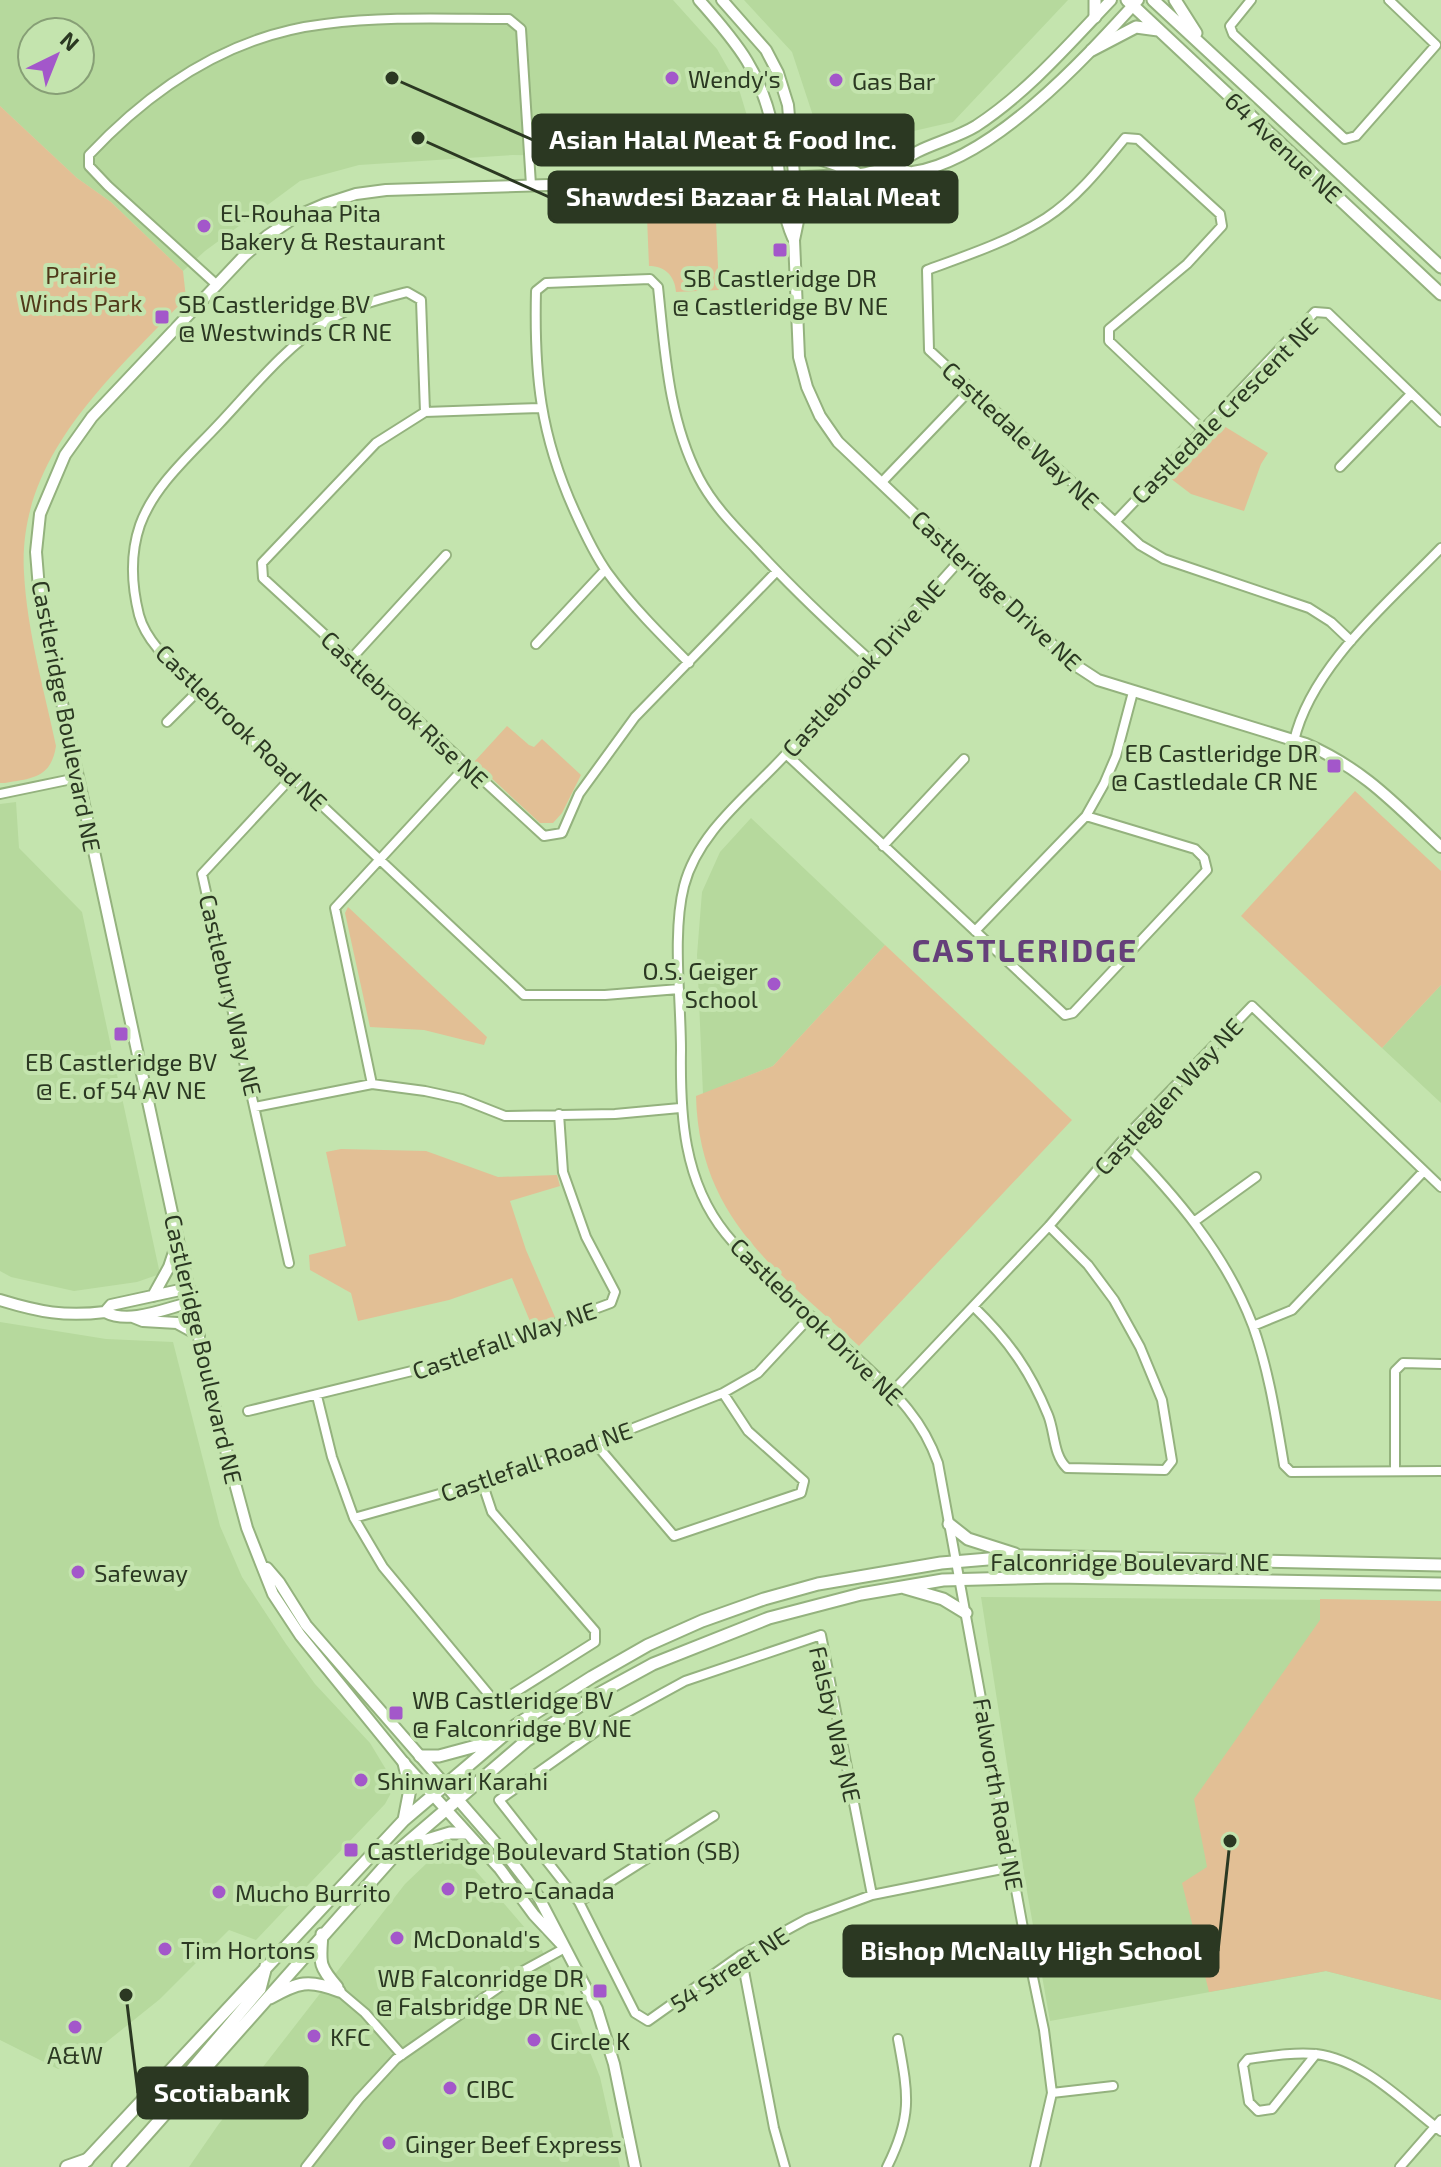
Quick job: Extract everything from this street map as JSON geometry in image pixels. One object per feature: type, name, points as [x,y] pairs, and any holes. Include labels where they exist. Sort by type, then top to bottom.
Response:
[{"type":"main road","points":[[1095,0],[1095,17]]},
{"type":"main road","name":"64 Avenue NE","points":[[1153,0],[1441,267]]},
{"type":"main road","points":[[1175,0],[1205,47]]},
{"type":"main road","name":"64 Avenue NE","points":[[1133,2],[1159,30],[1441,294]]},
{"type":"main road","points":[[1092,50],[1136,27],[1159,30]]},
{"type":"main road","points":[[949,1524],[968,1539],[1023,1556]]},
{"type":"main road","name":"Falconridge Boulevard NE","points":[[84,2163],[267,1964],[404,1820],[432,1795],[495,1741],[592,1677],[648,1645],[702,1621],[818,1584],[893,1569],[1023,1556],[1441,1565]]},
{"type":"main road","name":"Falconridge Boulevard NE","points":[[118,2167],[400,1849],[526,1741],[598,1694],[653,1664],[769,1618],[861,1594],[960,1579],[1056,1577],[1441,1584]]},
{"type":"main road","points":[[1425,1584],[1441,1594]]},
{"type":"main road","points":[[900,1587],[943,1599],[966,1613]]},
{"type":"main road","points":[[420,1756],[439,1756],[495,1741]]},
{"type":"main road","points":[[404,1763],[410,1789],[404,1820]]},
{"type":"main road","points":[[400,1849],[450,1833],[465,1833]]},
{"type":"main road","points":[[322,1934],[322,1971],[339,1991]]},
{"type":"main road","points":[[183,2093],[186,2076],[260,1989],[267,1964]]},
{"type":"main road","points":[[260,2004],[287,1988],[308,1981],[339,1991]]},
{"type":"main road","points":[[67,2167],[84,2163]]},
{"type":"street","name":"Castleridge Drive NE","points":[[699,0],[736,41],[751,64],[773,132],[787,223],[794,240]]},
{"type":"street","name":"Castleridge Drive NE","points":[[722,0],[766,50],[778,73],[788,105],[798,221],[794,240],[799,357],[807,387],[820,416],[838,442],[1069,661],[1098,680],[1294,741],[1338,758],[1363,775],[1441,847]]},
{"type":"street","name":"Castleridge Boulevard NE","points":[[895,168],[907,155],[930,148],[973,127],[1023,90],[1111,0]]},
{"type":"street","points":[[1251,0],[1230,26],[1233,34],[1349,140],[1356,136],[1436,45],[1389,0]]},
{"type":"street","name":"Castleridge Boulevard NE","points":[[565,1948],[534,1915],[500,1869],[404,1763],[300,1635],[273,1594],[247,1528],[199,1335],[40,601],[36,552],[40,514],[65,455],[92,417],[217,285],[267,236],[297,216],[356,194],[386,190],[779,178],[863,174],[895,168],[910,173],[936,166],[974,148],[1026,112],[1092,50],[1133,2]]},
{"type":"street","points":[[217,285],[108,186],[89,166],[89,155],[123,120],[193,69],[236,48],[279,34],[323,24],[412,18],[509,19],[521,29],[531,185]]},
{"type":"street","points":[[793,137],[819,159],[863,174]]},
{"type":"street","name":"Castledale Way NE","points":[[1202,429],[1109,341],[1109,329],[1187,264],[1222,226],[1220,214],[1138,139],[1125,138],[1090,178],[1048,217],[989,247],[927,270],[929,350],[1140,545],[1164,559],[1309,608],[1331,622],[1351,641]]},
{"type":"street","points":[[689,663],[644,618],[605,570],[565,490],[540,408],[534,343],[536,291],[546,283],[650,279],[658,287],[668,388],[698,477],[719,510],[777,571],[870,660]]},
{"type":"street","name":"Castlebrook Road NE","points":[[425,412],[421,300],[407,292],[364,304],[307,335],[279,360],[166,481],[140,525],[133,580],[140,618],[157,647],[199,690],[524,995],[605,995],[679,989]]},
{"type":"street","name":"Castledale Crescent NE","points":[[1115,522],[1315,312],[1328,313],[1441,422]]},
{"type":"street","points":[[882,482],[971,389]]},
{"type":"street","points":[[1340,467],[1411,394]]},
{"type":"street","points":[[425,412],[540,408]]},
{"type":"street","name":"Castlebrook Rise NE","points":[[425,412],[376,443],[262,563],[263,578],[465,767],[544,836],[562,833],[579,794],[635,717],[777,571]]},
{"type":"street","points":[[1294,741],[1310,700],[1351,641],[1441,548]]},
{"type":"street","points":[[351,659],[446,555]]},
{"type":"street","name":"Castlebrook Drive NE","points":[[956,1562],[938,1463],[929,1437],[914,1414],[893,1391],[765,1276],[725,1232],[697,1187],[680,1108],[679,926],[684,886],[708,837],[961,559]]},
{"type":"street","points":[[536,644],[605,570]]},
{"type":"street","points":[[167,722],[199,690]]},
{"type":"street","points":[[975,931],[1086,816],[1116,756],[1133,692]]},
{"type":"street","points":[[786,754],[1065,1015],[1073,1013],[1207,870],[1204,858],[1195,849],[1086,816]]},
{"type":"street","points":[[883,846],[964,759]]},
{"type":"street","points":[[372,1084],[335,908],[465,767]]},
{"type":"street","name":"Castlebury Way NE","points":[[292,777],[202,874],[255,1107],[372,1084],[450,1096],[505,1116],[615,1114],[680,1108]]},
{"type":"street","points":[[0,794],[77,778]]},
{"type":"street","name":"Castleglen Way NE","points":[[893,1391],[1049,1226],[1122,1141],[1252,1006],[1424,1171]]},
{"type":"street","points":[[255,1107],[289,1263]]},
{"type":"street","name":"Castlefall Way NE","points":[[248,1411],[461,1359],[611,1303],[615,1292],[586,1237],[563,1172],[559,1114]]},
{"type":"street","points":[[1122,1141],[1160,1179],[1195,1221],[1238,1294],[1253,1326],[1272,1394],[1284,1465],[1291,1472],[1441,1471]]},
{"type":"street","points":[[1253,1326],[1292,1310],[1424,1171],[1441,1187]]},
{"type":"street","points":[[1195,1221],[1256,1177]]},
{"type":"street","points":[[974,1307],[1002,1334],[1030,1374],[1050,1420],[1060,1461],[1067,1468],[1165,1470],[1172,1461],[1162,1400],[1140,1347],[1097,1276],[1049,1226]]},
{"type":"street","points":[[153,1296],[169,1267],[178,1238]]},
{"type":"street","points":[[105,1312],[111,1305],[189,1288]]},
{"type":"street","points":[[0,1300],[53,1314],[73,1316],[105,1312],[117,1318],[192,1302]]},
{"type":"street","points":[[131,1316],[143,1321],[177,1323],[199,1335]]},
{"type":"street","name":"Castlefall Road NE","points":[[354,1518],[482,1482],[595,1443],[723,1393],[758,1373],[811,1316]]},
{"type":"street","points":[[1395,1470],[1395,1371],[1403,1363],[1441,1364]]},
{"type":"street","points":[[595,1443],[674,1536],[801,1493],[804,1481],[748,1431],[723,1393]]},
{"type":"street","points":[[317,1396],[332,1457],[354,1518],[383,1567],[491,1697],[503,1700],[595,1642],[595,1631],[492,1512],[482,1482]]},
{"type":"street","name":"Falworth Road NE","points":[[956,1562],[1044,2030],[1052,2093],[1035,2167]]},
{"type":"street","name":"Castleridge Boulevard NE","points":[[263,1563],[306,1625],[508,1857],[538,1896],[600,2020],[614,2064],[635,2167]]},
{"type":"street","name":"Falsby Way NE","points":[[635,2013],[579,1902],[499,1800],[608,1723],[685,1681],[821,1635],[872,1895]]},
{"type":"street","points":[[579,1902],[714,1816]]},
{"type":"street","name":"54 Street NE","points":[[635,2013],[648,2021],[741,1955],[807,1919],[872,1895],[1012,1867]]},
{"type":"street","points":[[306,2167],[359,2099],[402,2055],[521,1972],[565,1948]]},
{"type":"street","points":[[741,1955],[774,2128],[785,2167]]},
{"type":"street","points":[[339,1991],[365,2013],[402,2055]]},
{"type":"street","points":[[887,2167],[907,2112],[907,2087],[898,2039]]},
{"type":"street","points":[[1316,2054],[1272,2109],[1258,2111],[1249,2102],[1243,2065],[1248,2059],[1316,2054],[1343,2060],[1439,2126],[1400,2167]]},
{"type":"street","points":[[1052,2093],[1113,2086]]},
{"type":"shaded area","points":[[0,0],[673,0],[717,49],[738,86],[757,149],[668,147],[652,157],[512,155],[359,165],[300,181],[205,251],[183,271],[111,202],[77,178],[0,106]]},
{"type":"shaded area","points":[[744,0],[1068,0],[953,122],[883,138],[846,141],[819,134],[792,52]]},
{"type":"shaded area","points":[[16,802],[19,848],[82,912],[160,1274],[137,1282],[74,1291],[11,1277],[0,1271],[0,804]]},
{"type":"shaded area","name":"O.S. Geiger School","points":[[751,818],[885,945],[773,1066],[703,1094],[697,955],[702,892],[720,852]]},
{"type":"shaded area","points":[[1441,985],[1441,1103],[1382,1048]]},
{"type":"shaded area","points":[[0,1322],[106,1339],[173,1342],[220,1526],[242,1577],[315,1684],[370,1743],[393,1781],[385,1804],[256,1940],[229,1930],[160,1999],[104,2044],[58,2069],[0,2040]]},
{"type":"shaded area","points":[[981,1597],[1441,1601],[1441,2000],[1326,1971],[1050,2021]]},
{"type":"shaded area","points":[[450,1841],[538,1943],[571,2005],[600,2077],[620,2167],[189,2167],[218,2125],[405,1884]]},
{"type":"green space","name":"Prairie Winds Park","points":[[0,106],[77,178],[111,202],[183,271],[186,298],[129,357],[75,420],[53,455],[36,491],[26,531],[24,573],[32,638],[56,746],[50,765],[39,775],[5,783],[0,783]]},
{"type":"green space","points":[[711,216],[716,220],[719,290],[676,292],[674,281],[668,273],[649,266],[647,217]]},
{"type":"green space","points":[[1219,423],[1268,453],[1244,511],[1191,494],[1170,478],[1170,474]]},
{"type":"green space","points":[[507,726],[534,747],[542,739],[581,775],[562,813],[553,823],[540,823],[474,762]]},
{"type":"green space","points":[[1355,791],[1441,871],[1441,985],[1382,1048],[1241,916]]},
{"type":"green space","points":[[348,907],[487,1037],[484,1045],[424,1030],[370,1027],[345,913]]},
{"type":"green space","points":[[885,945],[1072,1120],[859,1346],[772,1266],[727,1209],[711,1176],[701,1139],[696,1096],[773,1066]]},
{"type":"green space","points":[[341,1149],[426,1151],[498,1177],[557,1175],[560,1186],[510,1201],[526,1250],[555,1317],[532,1326],[512,1278],[449,1300],[358,1321],[351,1293],[310,1270],[309,1255],[346,1246],[326,1152]]},
{"type":"green space","points":[[1320,1599],[1441,1601],[1441,2000],[1326,1971],[1209,1992],[1182,1883],[1207,1867],[1194,1799],[1320,1620]]},
{"type":"place","name":"Asian Halal Meat & Food Inc.","points":[[392,78]]},
{"type":"place","name":"Wendy's","points":[[672,78]]},
{"type":"place","name":"Gas Bar","points":[[836,80]]},
{"type":"place","name":"Shawdesi Bazaar & Halal Meat","points":[[418,138]]},
{"type":"place","name":"El-Rouhaa Pita Bakery & Restaurant","points":[[204,226]]},
{"type":"place","name":"SB Castleridge DR @ Castleridge BV NE","points":[[780,250]]},
{"type":"place","name":"SB Castleridge BV @ Westwinds CR NE","points":[[162,317]]},
{"type":"place","name":"EB Castleridge DR @ Castledale CR NE","points":[[1334,766]]},
{"type":"place","name":"O.S. Geiger School","points":[[774,984]]},
{"type":"place","name":"EB Castleridge BV @ E. of 54 AV NE","points":[[121,1034]]},
{"type":"place","name":"Safeway","points":[[78,1572]]},
{"type":"place","name":"WB Castleridge BV @ Falconridge BV NE","points":[[396,1713]]},
{"type":"place","name":"Shinwari Karahi","points":[[361,1780]]},
{"type":"place","name":"Bishop McNally High School","points":[[1230,1841]]},
{"type":"place","name":"Castleridge Boulevard Station (SB)","points":[[351,1850]]},
{"type":"place","name":"Petro-Canada","points":[[448,1889]]},
{"type":"place","name":"Mucho Burrito","points":[[219,1892]]},
{"type":"place","name":"McDonald's","points":[[397,1938]]},
{"type":"place","name":"Tim Hortons","points":[[165,1949]]},
{"type":"place","name":"WB Falconridge DR @ Falsbridge DR NE","points":[[600,1991]]},
{"type":"place","name":"Scotiabank","points":[[126,1995]]},
{"type":"place","name":"A&W","points":[[75,2027]]},
{"type":"place","name":"KFC","points":[[314,2036]]},
{"type":"place","name":"Circle K","points":[[534,2040]]},
{"type":"place","name":"CIBC","points":[[450,2088]]},
{"type":"place","name":"Ginger Beef Express","points":[[389,2143]]},
{"type":"district","name":"CASTLERIDGE","points":[[1025,949]]}]
